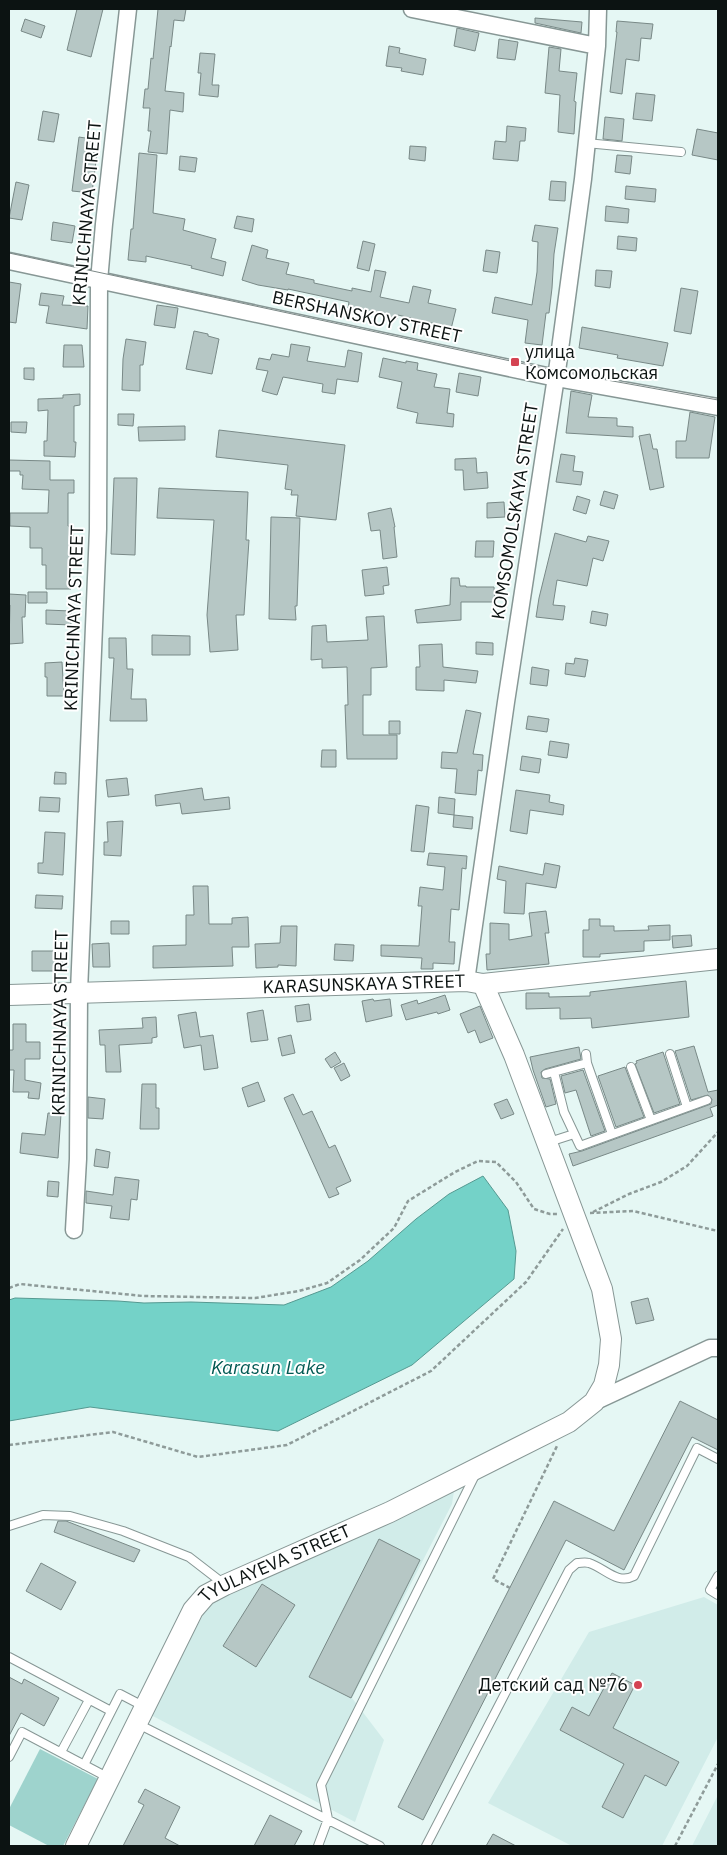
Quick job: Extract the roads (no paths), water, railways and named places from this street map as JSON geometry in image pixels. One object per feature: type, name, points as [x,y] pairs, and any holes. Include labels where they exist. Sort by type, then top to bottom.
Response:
[{"type":"street","name":"KRINICHNAYA STREET","points":[[74,1230],[78,1158],[79,992],[98,529],[99,281],[128,9]]},
{"type":"street","points":[[412,9],[597,46]]},
{"type":"street","name":"KOMSOMOLSKAYA STREET","points":[[474,982],[506,702],[556,378],[583,179],[597,46],[598,9]]},
{"type":"street","name":"BERSHANSKOY STREET","points":[[9,261],[556,378],[718,407]]},
{"type":"street","name":"KARASUNSKAYA STREET","points":[[9,995],[474,982],[718,959]]},
{"type":"street","points":[[474,982],[514,1055],[547,1143],[582,1213],[602,1289],[611,1339],[609,1365],[604,1385],[594,1402]]},
{"type":"street","points":[[594,1402],[710,1348],[718,1348]]},
{"type":"street","name":"TYULAYEVA STREET","points":[[76,1846],[193,1610],[206,1595],[390,1512],[569,1422],[594,1402]]},
{"type":"lane","points":[[586,143],[681,152]]},
{"type":"lane","points":[[670,1054],[687,1107]]},
{"type":"lane","points":[[612,1134],[586,1059],[550,1073],[564,1112],[580,1146],[707,1100]]},
{"type":"lane","points":[[630,1067],[651,1120]]},
{"type":"lane","points":[[547,1143],[574,1134]]},
{"type":"lane","points":[[426,1846],[569,1570],[577,1563],[588,1563],[617,1577],[627,1579],[634,1576],[697,1448],[718,1459]]},
{"type":"lane","points":[[318,1846],[328,1819],[321,1785],[479,1467]]},
{"type":"lane","points":[[9,1526],[43,1516],[70,1516],[123,1532],[189,1557],[225,1585]]},
{"type":"lane","points":[[718,1576],[710,1590],[718,1595]]},
{"type":"lane","points":[[9,1657],[111,1711]]},
{"type":"lane","points":[[84,1765],[120,1694],[142,1716],[380,1846]]},
{"type":"lane","points":[[61,1752],[88,1700]]},
{"type":"lane","points":[[9,1756],[22,1732],[110,1779]]},
{"type":"water","name":"Karasun Lake","points":[[483,1176],[508,1210],[516,1251],[514,1279],[412,1365],[278,1431],[90,1407],[9,1421],[9,1300],[15,1298],[144,1303],[191,1302],[284,1305],[331,1287],[368,1261],[416,1219],[449,1194]]},
{"type":"tram line","points":[[9,253],[557,371],[718,400]]},
{"type":"place","name":"улица Комсомольская","points":[[515,362]]},
{"type":"place","name":"Детский сад №76","points":[[638,1685]]}]
